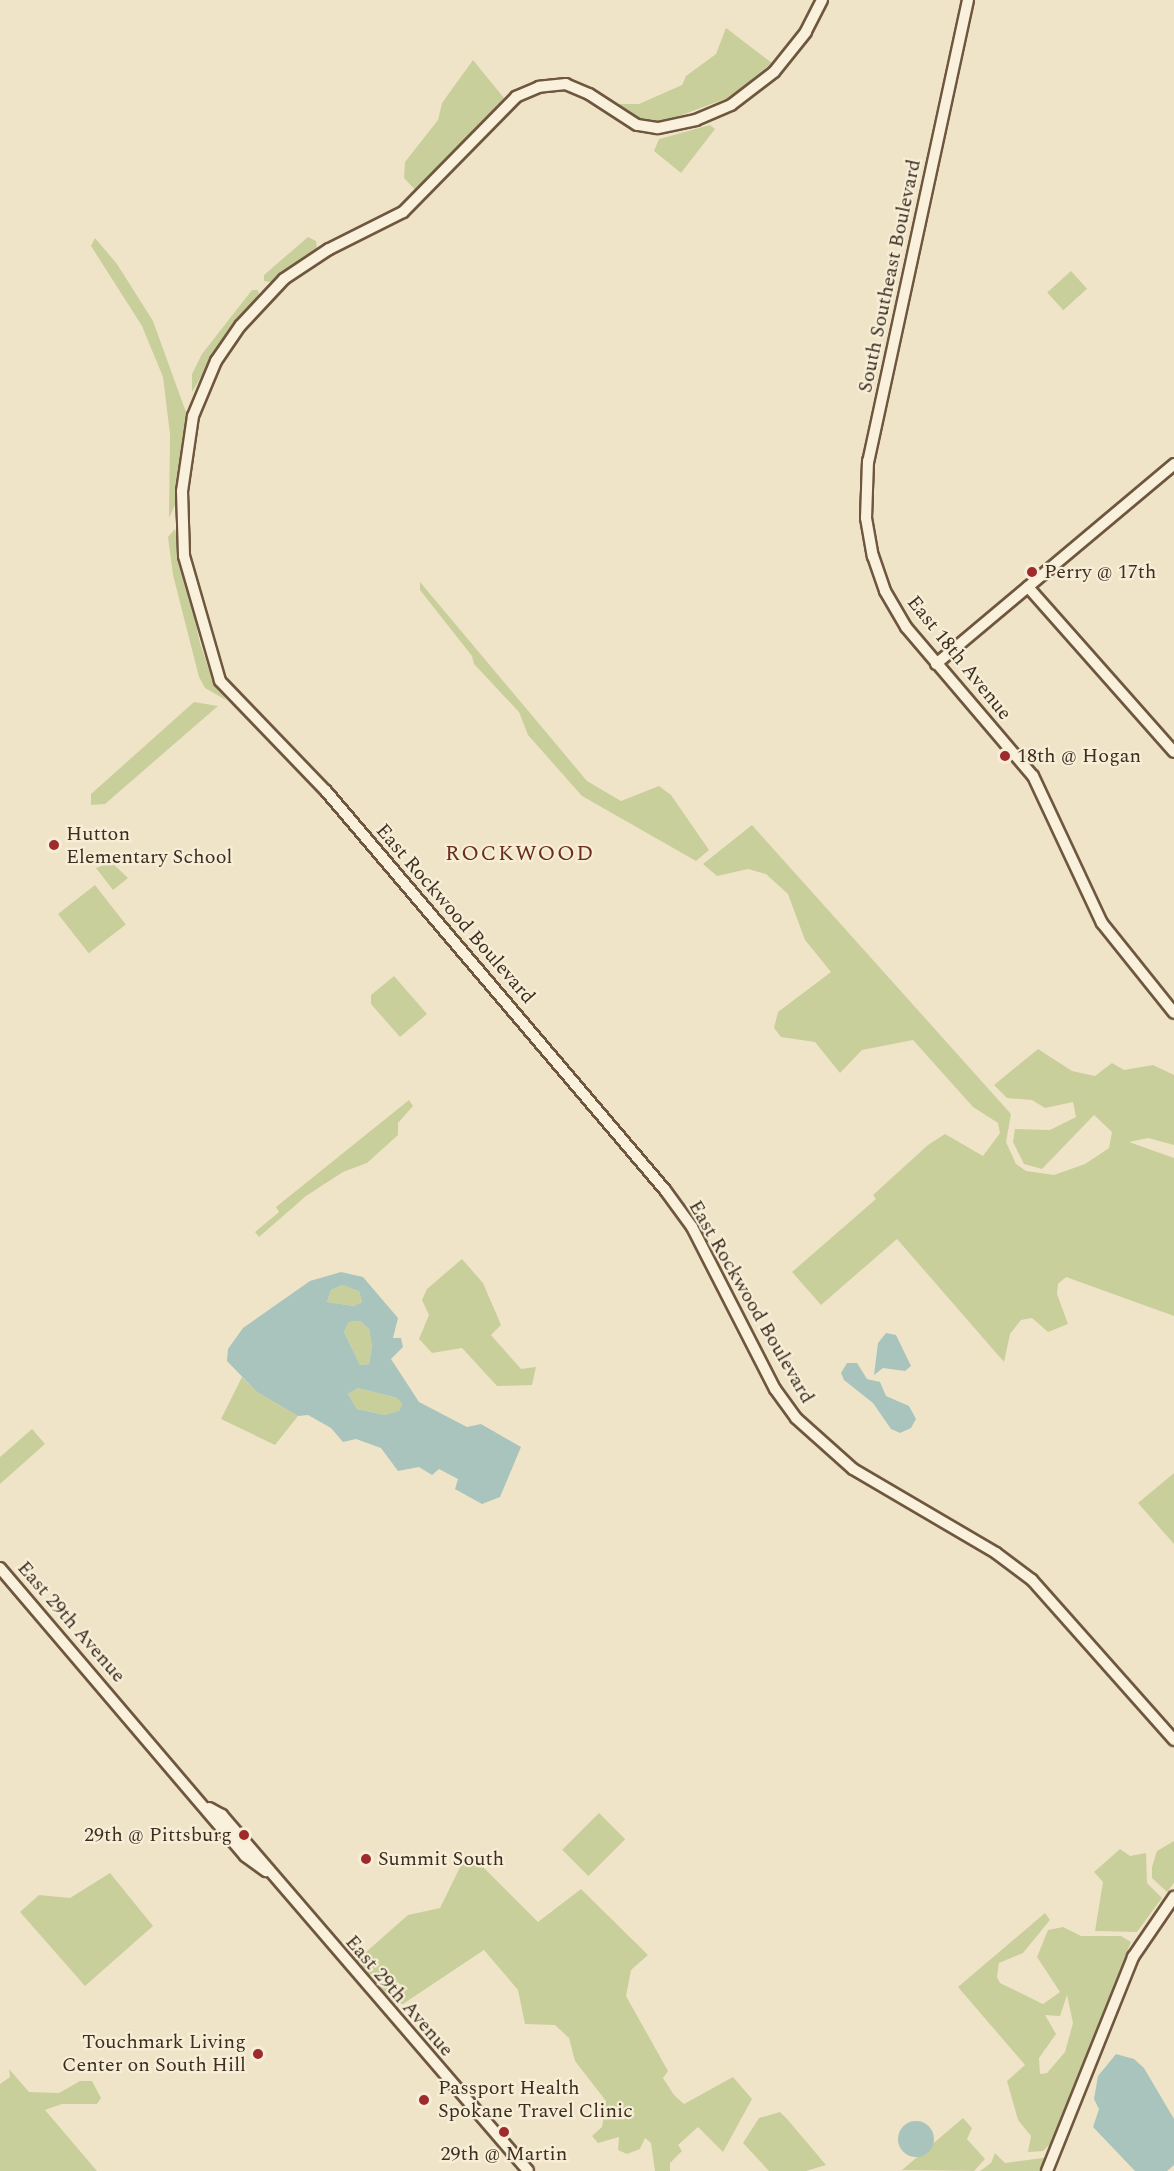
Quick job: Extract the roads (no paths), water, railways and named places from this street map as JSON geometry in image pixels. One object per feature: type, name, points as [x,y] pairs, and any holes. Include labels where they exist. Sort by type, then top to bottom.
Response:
[{"type":"street","name":"East Rockwood Boulevard","points":[[822,0],[802,38],[774,72],[732,105],[696,120],[657,129],[637,125],[589,94],[566,84],[539,87],[516,97],[403,212],[298,269],[240,326],[216,361],[193,416],[182,491],[184,556],[212,663],[227,690],[313,776],[665,1190],[693,1227],[775,1389],[796,1418],[853,1469],[996,1553],[1032,1580],[1174,1740]]},
{"type":"street","name":"South Southeast Boulevard","points":[[874,561],[866,518],[868,461],[968,0]]},
{"type":"street","points":[[936,664],[1174,464]]},
{"type":"street","name":"East 18th Avenue","points":[[874,561],[894,609],[936,664],[1027,766],[1115,944],[1174,1013]]},
{"type":"street","points":[[1028,587],[1174,752]]},
{"type":"street","name":"East 29th Avenue","points":[[0,1568],[209,1808],[222,1815],[266,1871],[528,2171]]},
{"type":"street","points":[[1047,2171],[1133,1957],[1174,1897]]},
{"type":"water","points":[[341,1272],[363,1277],[398,1318],[393,1338],[401,1338],[403,1347],[391,1359],[419,1402],[467,1427],[481,1424],[521,1447],[500,1497],[482,1504],[455,1489],[458,1479],[439,1469],[432,1475],[419,1467],[398,1471],[381,1448],[356,1439],[343,1442],[331,1428],[308,1415],[298,1416],[257,1392],[227,1361],[228,1349],[243,1328],[310,1281]],"holes":[[[342,1285],[359,1291],[362,1302],[354,1306],[327,1302],[331,1290]],[[360,1321],[369,1329],[372,1346],[369,1364],[360,1365],[344,1332],[349,1322]],[[358,1388],[397,1398],[402,1404],[399,1411],[385,1415],[357,1409],[348,1394]]]},
{"type":"water","points":[[886,1333],[896,1335],[911,1366],[905,1371],[883,1368],[874,1375],[878,1343]]},
{"type":"water","points":[[847,1363],[857,1363],[867,1379],[880,1382],[886,1396],[909,1406],[916,1419],[911,1428],[900,1433],[891,1429],[873,1403],[844,1380],[841,1373]]},
{"type":"water","points":[[1116,2054],[1134,2059],[1144,2068],[1174,2119],[1174,2165],[1167,2171],[1135,2171],[1093,2127],[1099,2109],[1094,2099],[1098,2076]]},
{"type":"water","points":[[916,2121],[929,2126],[934,2139],[929,2152],[916,2157],[903,2152],[898,2139],[903,2126]]},
{"type":"place","name":"Perry @ 17th","points":[[1032,572]]},
{"type":"place","name":"18th @ Hogan","points":[[1005,756]]},
{"type":"place","name":"Hutton Elementary School","points":[[54,845]]},
{"type":"place","name":"29th @ Pittsburg","points":[[244,1835]]},
{"type":"place","name":"Summit South","points":[[366,1859]]},
{"type":"place","name":"Touchmark Living Center on South Hill","points":[[258,2054]]},
{"type":"place","name":"Passport Health Spokane Travel Clinic","points":[[424,2100]]},
{"type":"place","name":"29th @ Martin","points":[[504,2132]]},
{"type":"district","name":"ROCKWOOD","points":[[520,854]]}]
